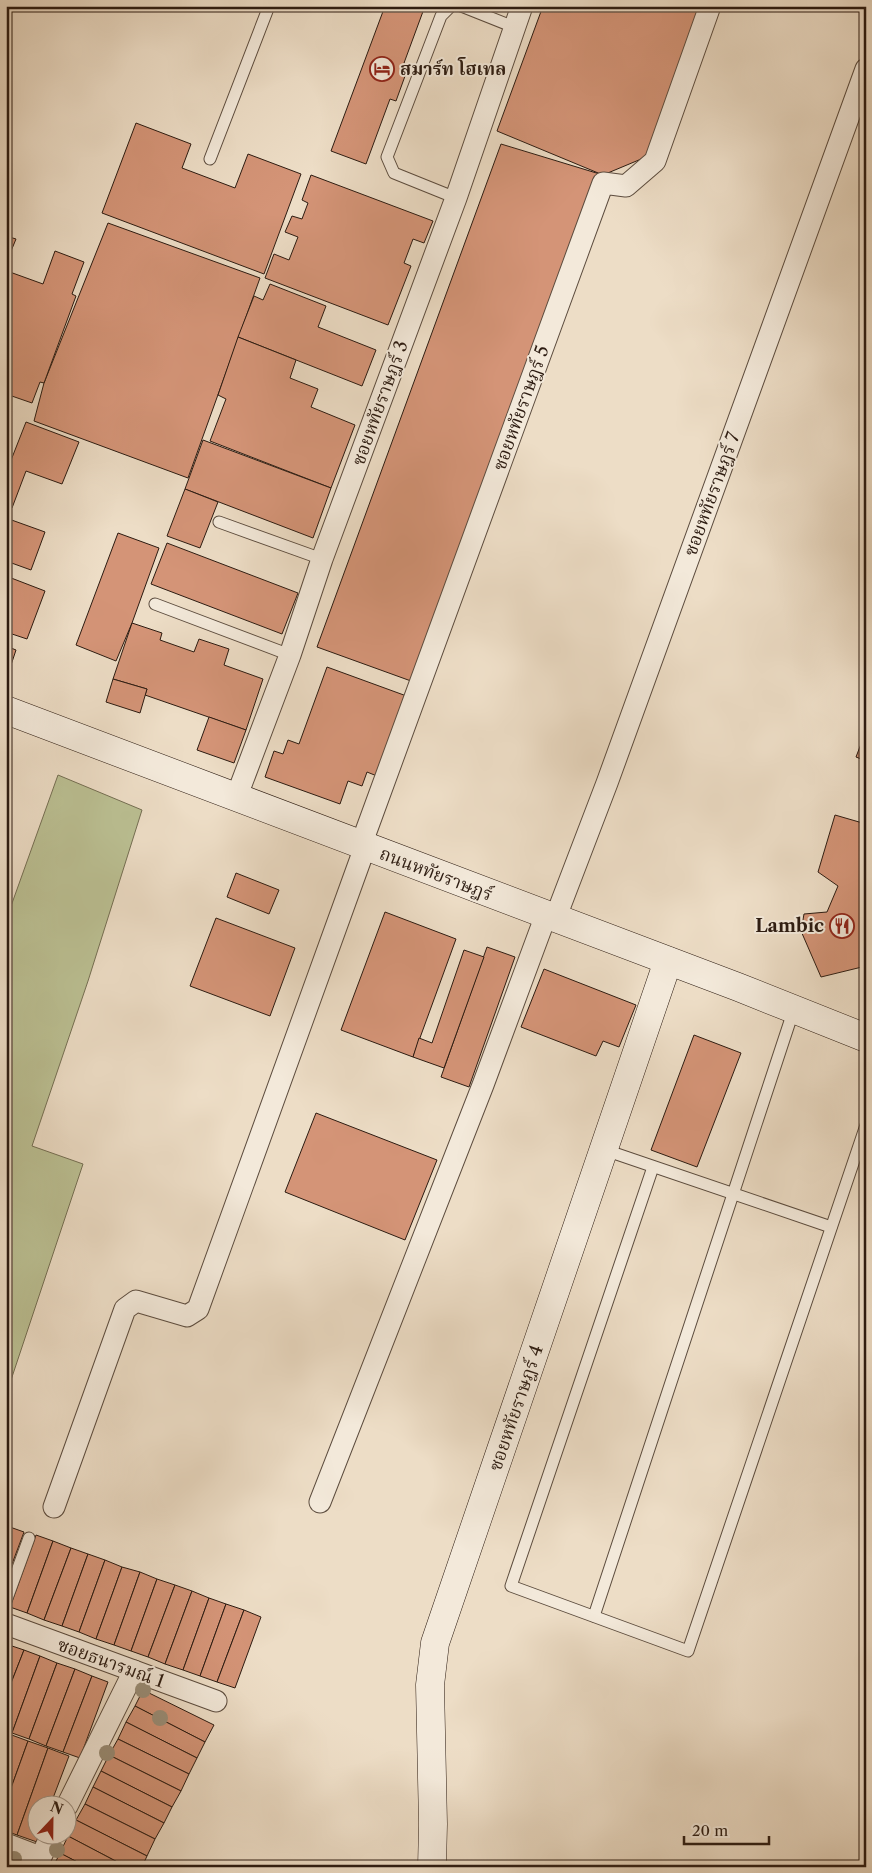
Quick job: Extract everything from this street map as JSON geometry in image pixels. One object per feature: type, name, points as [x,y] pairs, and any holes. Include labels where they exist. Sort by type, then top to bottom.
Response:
[{"type":"street","name":"ซอยหทัยราษฎร์ 3","points":[[236,798],[290,655],[322,559],[456,198],[522,6]]},
{"type":"street","name":"ซอยหทัยราษฎร์ 5","points":[[363,846],[603,183],[626,186],[655,161],[710,6]]},
{"type":"street","name":"ซอยหทัยราษฎร์ 7","points":[[320,1502],[550,917],[607,783],[866,69]]},
{"type":"street","name":"ถนนหทัยราษฎร์","points":[[6,710],[866,1038]]},
{"type":"street","points":[[54,1507],[125,1309],[136,1302],[187,1316],[198,1309],[363,846]]},
{"type":"street","name":"ซอยหทัยราษฎร์ 4","points":[[432,1867],[430,1685],[435,1643],[668,961]]},
{"type":"street","name":"ซอยธนารมณ์ 1","points":[[6,1624],[216,1702]]},
{"type":"street","points":[[71,1796],[134,1671]]},
{"type":"street","points":[[6,1844],[38,1862],[46,1846]]},
{"type":"lane","points":[[210,159],[269,6]]},
{"type":"lane","points":[[451,6],[442,16],[388,157],[394,173],[456,198]]},
{"type":"lane","points":[[460,6],[514,27]]},
{"type":"lane","points":[[220,522],[322,559]]},
{"type":"lane","points":[[155,604],[290,655]]},
{"type":"lane","points":[[594,1616],[794,1009]]},
{"type":"lane","points":[[653,1166],[510,1586],[688,1651],[866,1125]]},
{"type":"lane","points":[[605,1150],[831,1227]]},
{"type":"lane","points":[[6,1600],[28,1538]]},
{"type":"green space","points":[[58,775],[142,810],[88,981],[32,1146],[83,1164],[6,1395],[6,920]]},
{"type":"building","points":[[385,6],[425,6],[404,63],[409,65],[396,101],[390,99],[366,164],[331,151]]},
{"type":"building","points":[[543,6],[701,6],[646,157],[603,175],[497,131]]},
{"type":"building","points":[[136,123],[191,144],[182,168],[235,188],[248,154],[301,174],[264,274],[102,213]]},
{"type":"building","points":[[501,144],[603,175],[411,681],[317,647]]},
{"type":"building","points":[[311,175],[433,221],[424,243],[413,239],[404,263],[411,266],[388,325],[265,278],[274,254],[289,260],[298,237],[285,232],[292,216],[302,219],[308,203],[302,200]]},
{"type":"building","points":[[108,223],[260,278],[188,478],[34,421],[44,383]]},
{"type":"building","points":[[6,236],[16,239],[9,256],[6,254]]},
{"type":"building","points":[[55,251],[84,262],[72,294],[76,296],[44,383],[40,382],[32,403],[6,394],[6,272],[43,284]]},
{"type":"building","points":[[270,284],[326,306],[318,327],[376,350],[362,386],[238,337],[254,296],[263,300]]},
{"type":"building","points":[[238,337],[296,360],[290,378],[318,389],[311,407],[355,425],[331,488],[210,441],[226,399],[218,395]]},
{"type":"building","points":[[26,422],[79,442],[62,484],[26,471],[12,508],[6,506],[6,473]]},
{"type":"building","points":[[203,440],[331,488],[313,538],[185,489]]},
{"type":"building","points":[[185,489],[218,502],[200,548],[167,536]]},
{"type":"building","points":[[6,518],[45,532],[31,570],[6,561]]},
{"type":"building","points":[[118,533],[159,548],[116,661],[76,645]]},
{"type":"building","points":[[167,543],[298,593],[282,634],[151,584]]},
{"type":"building","points":[[6,576],[45,591],[27,639],[6,632]]},
{"type":"building","points":[[132,623],[162,633],[160,640],[194,652],[199,639],[229,649],[224,665],[263,679],[246,730],[145,695],[147,689],[113,679]]},
{"type":"building","points":[[6,646],[16,650],[8,674],[6,673]]},
{"type":"building","points":[[327,667],[412,698],[382,778],[367,772],[362,786],[348,781],[340,804],[265,777],[274,751],[283,754],[288,740],[299,744]]},
{"type":"building","points":[[113,679],[147,689],[140,713],[106,702]]},
{"type":"building","points":[[209,717],[246,730],[234,763],[197,750]]},
{"type":"building","points":[[866,731],[866,761],[856,757]]},
{"type":"building","points":[[835,815],[866,824],[866,966],[821,977],[801,931],[804,914],[827,912],[838,886],[818,872]]},
{"type":"building","points":[[236,873],[279,890],[269,914],[227,897]]},
{"type":"building","points":[[385,912],[456,939],[413,1057],[341,1030]]},
{"type":"building","points":[[216,918],[295,948],[270,1016],[190,986]]},
{"type":"building","points":[[487,947],[515,957],[469,1087],[441,1077]]},
{"type":"building","points":[[464,950],[484,957],[444,1068],[413,1057],[419,1038],[432,1043]]},
{"type":"building","points":[[544,969],[636,1005],[619,1047],[603,1041],[596,1056],[521,1027]]},
{"type":"building","points":[[694,1035],[741,1053],[697,1167],[651,1150]]},
{"type":"building","points":[[316,1113],[437,1160],[405,1240],[285,1192]]},
{"type":"building","points":[[7,1526],[24,1532],[6,1580],[6,1529]]},
{"type":"building","points":[[36,1535],[53,1541],[27,1613],[10,1607]]},
{"type":"building","points":[[53,1541],[71,1548],[44,1620],[27,1613]]},
{"type":"building","points":[[71,1548],[88,1554],[62,1626],[44,1620]]},
{"type":"building","points":[[88,1554],[105,1560],[79,1632],[62,1626]]},
{"type":"building","points":[[105,1560],[122,1567],[96,1639],[79,1632]]},
{"type":"building","points":[[122,1567],[140,1572],[114,1645],[96,1639]]},
{"type":"building","points":[[140,1572],[157,1579],[131,1651],[114,1645]]},
{"type":"building","points":[[157,1579],[175,1585],[148,1657],[131,1651]]},
{"type":"building","points":[[175,1585],[192,1591],[165,1664],[148,1657]]},
{"type":"building","points":[[192,1591],[209,1598],[183,1670],[165,1664]]},
{"type":"building","points":[[209,1598],[226,1604],[200,1676],[183,1670]]},
{"type":"building","points":[[226,1604],[244,1610],[217,1682],[200,1676]]},
{"type":"building","points":[[244,1610],[261,1617],[235,1688],[217,1682]]},
{"type":"building","points":[[6,1644],[24,1650],[6,1696]]},
{"type":"building","points":[[24,1650],[40,1656],[12,1733],[6,1731],[6,1696]]},
{"type":"building","points":[[40,1656],[57,1663],[29,1739],[12,1733]]},
{"type":"building","points":[[57,1663],[75,1669],[46,1746],[29,1739]]},
{"type":"building","points":[[75,1669],[92,1676],[63,1752],[46,1746]]},
{"type":"building","points":[[92,1676],[108,1682],[80,1758],[63,1752]]},
{"type":"building","points":[[143,1690],[214,1725],[205,1742],[135,1706]]},
{"type":"building","points":[[135,1706],[205,1742],[197,1758],[126,1722]]},
{"type":"building","points":[[126,1722],[197,1758],[189,1774],[118,1739]]},
{"type":"building","points":[[9,1734],[28,1741],[6,1802],[6,1740]]},
{"type":"building","points":[[118,1739],[189,1774],[181,1791],[109,1755]]},
{"type":"building","points":[[28,1741],[48,1748],[31,1796],[28,1796],[28,1804],[17,1835],[6,1831],[6,1802]]},
{"type":"building","points":[[48,1748],[69,1756],[54,1796],[31,1796]]},
{"type":"building","points":[[109,1755],[181,1791],[172,1807],[101,1771]]},
{"type":"building","points":[[101,1771],[172,1807],[164,1823],[93,1787]]},
{"type":"building","points":[[93,1787],[164,1823],[155,1839],[85,1804]]},
{"type":"building","points":[[28,1804],[28,1839],[17,1835]]},
{"type":"building","points":[[85,1804],[155,1839],[147,1856],[78,1821],[78,1816]]},
{"type":"building","points":[[78,1821],[147,1856],[142,1867],[127,1867],[78,1841]]},
{"type":"building","points":[[78,1841],[127,1867],[87,1867],[60,1853],[63,1846],[78,1846]]},
{"type":"building","points":[[60,1853],[87,1867],[53,1867]]},
{"type":"building","points":[[6,1859],[17,1863],[16,1867],[6,1867]]},
{"type":"place","name":"สมาร์ท โฮเทล","points":[[382,69]]},
{"type":"place","name":"Lambic","points":[[842,926]]}]
